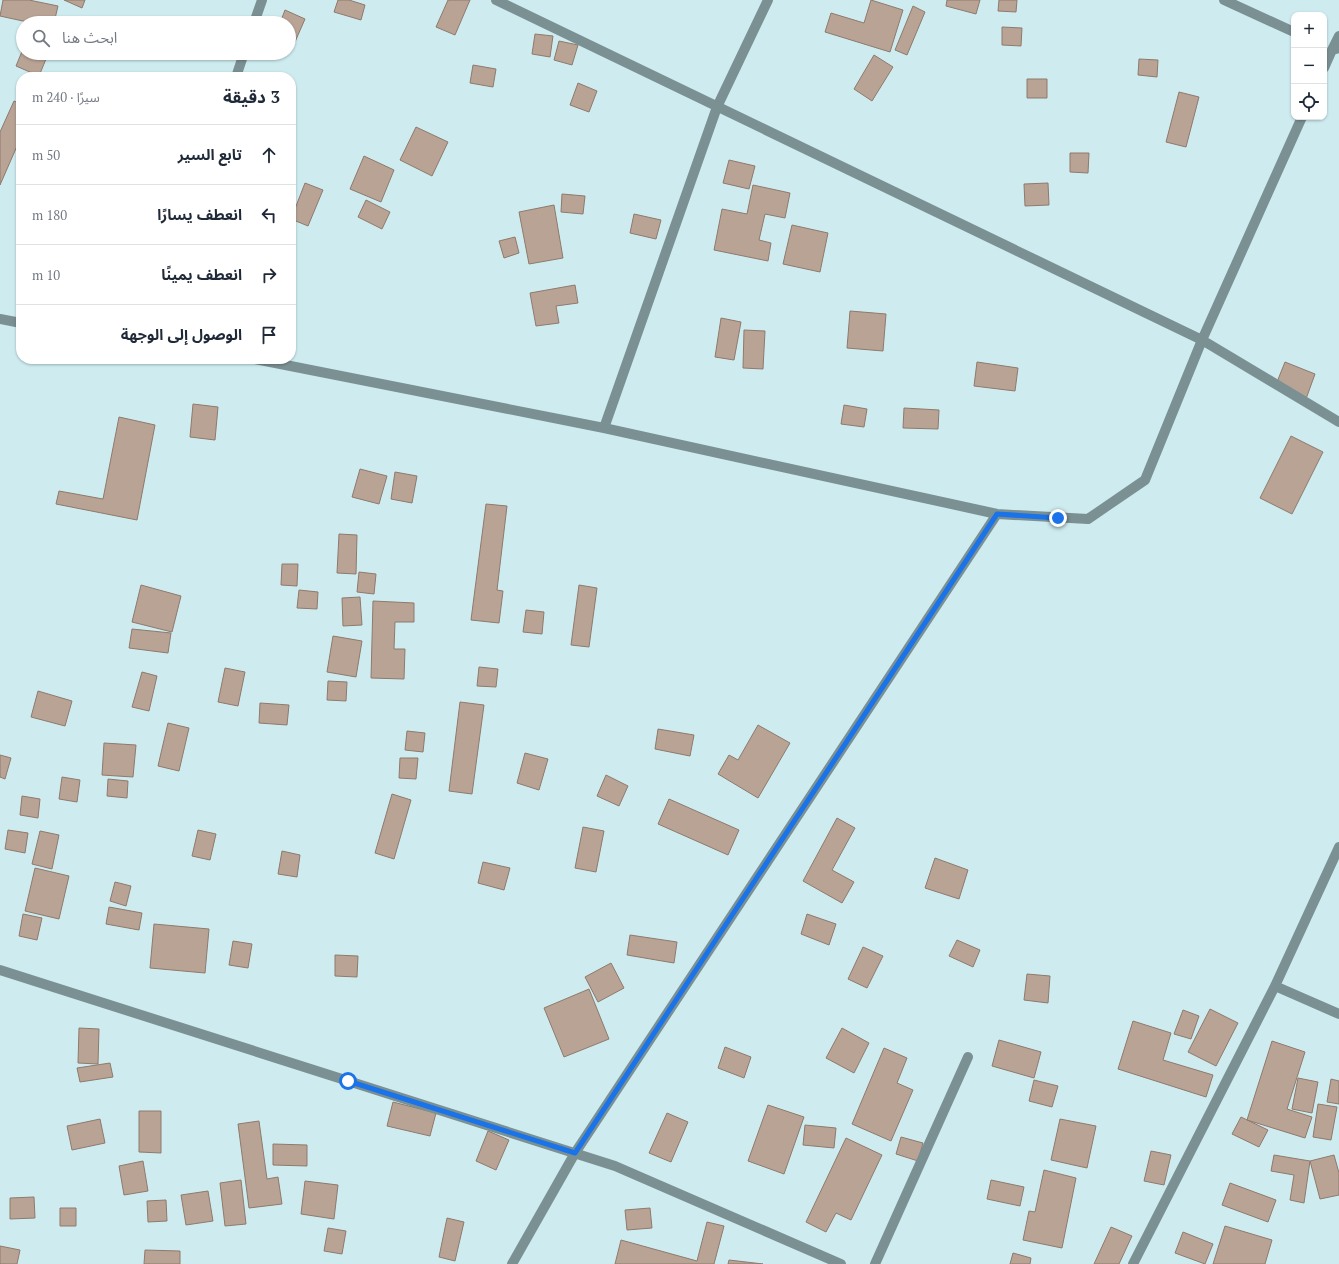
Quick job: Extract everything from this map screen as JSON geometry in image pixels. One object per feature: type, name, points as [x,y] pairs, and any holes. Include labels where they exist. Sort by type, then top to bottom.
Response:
[{"type":"street","points":[[256,16],[262,0]]},
{"type":"street","points":[[496,0],[1202,340],[1339,422]]},
{"type":"street","points":[[604,428],[717,107],[768,0]]},
{"type":"street","points":[[1224,0],[1291,31]]},
{"type":"street","points":[[1327,62],[1339,36]]},
{"type":"street","points":[[238,72],[242,60]]},
{"type":"street","points":[[280,364],[604,428],[997,514],[1088,519],[1145,480],[1202,340],[1301,120]]},
{"type":"street","points":[[0,319],[16,322]]},
{"type":"street","points":[[512,1264],[575,1153],[997,514]]},
{"type":"street","points":[[1133,1264],[1275,986],[1339,847]]},
{"type":"street","points":[[0,970],[615,1166],[841,1264]]},
{"type":"street","points":[[1275,986],[1339,1014]]},
{"type":"street","points":[[875,1264],[968,1057]]},
{"type":"building","points":[[3,0],[29,0],[58,6],[56,16],[16,16],[16,20],[0,16]]},
{"type":"building","points":[[64,0],[85,0],[82,8]]},
{"type":"building","points":[[338,0],[349,0],[365,5],[361,20],[334,12]]},
{"type":"building","points":[[448,0],[470,0],[455,35],[436,27]]},
{"type":"building","points":[[871,0],[903,10],[890,52],[825,32],[831,13],[864,23]]},
{"type":"building","points":[[947,0],[980,0],[976,14],[946,6]]},
{"type":"building","points":[[999,0],[1017,0],[1016,12],[998,11]]},
{"type":"building","points":[[913,6],[925,12],[907,55],[895,50]]},
{"type":"building","points":[[285,10],[305,19],[296,40],[296,16],[283,16]]},
{"type":"building","points":[[1002,27],[1022,28],[1021,46],[1002,45]]},
{"type":"building","points":[[535,34],[553,36],[550,57],[532,54]]},
{"type":"building","points":[[559,41],[578,45],[572,65],[554,60]]},
{"type":"building","points":[[874,55],[893,67],[872,101],[854,89]]},
{"type":"building","points":[[1139,59],[1158,60],[1157,77],[1138,75]]},
{"type":"building","points":[[18,60],[46,60],[41,72],[30,72],[16,66]]},
{"type":"building","points":[[473,65],[496,69],[493,87],[470,83]]},
{"type":"building","points":[[1027,79],[1047,79],[1047,98],[1027,98]]},
{"type":"building","points":[[578,83],[597,91],[589,112],[570,105]]},
{"type":"building","points":[[1179,92],[1199,97],[1186,147],[1166,142]]},
{"type":"building","points":[[14,101],[16,102],[16,148],[0,185],[0,132]]},
{"type":"building","points":[[416,127],[448,142],[432,176],[400,160]]},
{"type":"building","points":[[1070,153],[1089,153],[1088,173],[1070,172]]},
{"type":"building","points":[[364,156],[394,170],[381,202],[350,189]]},
{"type":"building","points":[[729,160],[755,166],[749,189],[723,183]]},
{"type":"building","points":[[305,183],[323,190],[308,226],[296,221],[296,206]]},
{"type":"building","points":[[1048,183],[1049,205],[1025,206],[1024,184]]},
{"type":"building","points":[[753,185],[790,193],[785,218],[765,214],[759,240],[771,243],[768,261],[714,250],[722,209],[747,214]]},
{"type":"building","points":[[562,194],[585,196],[583,214],[561,212]]},
{"type":"building","points":[[366,200],[390,212],[382,229],[358,217]]},
{"type":"building","points":[[554,205],[563,258],[529,264],[519,212]]},
{"type":"building","points":[[634,214],[661,220],[656,239],[630,233]]},
{"type":"building","points":[[792,225],[828,233],[820,272],[783,264]]},
{"type":"building","points":[[515,237],[519,253],[504,258],[499,241]]},
{"type":"building","points":[[575,285],[578,303],[556,306],[559,323],[536,326],[530,293]]},
{"type":"building","points":[[850,311],[886,314],[883,351],[847,348]]},
{"type":"building","points":[[721,318],[741,322],[734,360],[715,357]]},
{"type":"building","points":[[744,330],[765,331],[763,369],[743,368]]},
{"type":"building","points":[[977,362],[1018,368],[1015,391],[974,386]]},
{"type":"building","points":[[1285,362],[1315,374],[1306,399],[1275,387]]},
{"type":"building","points":[[193,404],[218,407],[215,440],[190,437]]},
{"type":"building","points":[[844,405],[867,409],[864,427],[841,424]]},
{"type":"building","points":[[904,408],[939,410],[938,429],[903,428]]},
{"type":"building","points":[[119,417],[155,425],[137,520],[56,504],[59,491],[103,499]]},
{"type":"building","points":[[1291,436],[1323,452],[1292,514],[1260,498]]},
{"type":"building","points":[[360,469],[387,476],[379,504],[352,497]]},
{"type":"building","points":[[395,472],[417,476],[412,503],[391,499]]},
{"type":"building","points":[[486,504],[507,506],[497,590],[503,591],[499,623],[471,620]]},
{"type":"building","points":[[339,534],[357,535],[356,574],[337,573]]},
{"type":"building","points":[[282,564],[298,564],[297,586],[281,585]]},
{"type":"building","points":[[359,572],[376,574],[374,594],[357,592]]},
{"type":"building","points":[[141,585],[181,596],[172,632],[132,622]]},
{"type":"building","points":[[579,585],[597,588],[589,647],[571,645]]},
{"type":"building","points":[[299,590],[318,592],[317,609],[297,608]]},
{"type":"building","points":[[360,597],[362,625],[343,626],[342,598]]},
{"type":"building","points":[[373,601],[414,603],[414,622],[395,622],[394,649],[405,649],[404,679],[371,678]]},
{"type":"building","points":[[526,610],[544,612],[542,634],[523,632]]},
{"type":"building","points":[[132,629],[171,633],[168,653],[129,648]]},
{"type":"building","points":[[333,636],[362,641],[356,677],[327,672]]},
{"type":"building","points":[[479,667],[498,669],[496,687],[477,686]]},
{"type":"building","points":[[225,668],[245,672],[238,706],[218,702]]},
{"type":"building","points":[[142,672],[157,676],[149,711],[132,707]]},
{"type":"building","points":[[328,681],[347,682],[346,701],[327,700]]},
{"type":"building","points":[[38,691],[72,701],[65,726],[31,717]]},
{"type":"building","points":[[460,702],[484,705],[472,794],[449,791]]},
{"type":"building","points":[[260,703],[289,705],[287,725],[259,723]]},
{"type":"building","points":[[168,723],[189,728],[179,771],[158,766]]},
{"type":"building","points":[[758,725],[790,743],[758,798],[718,774],[729,755],[738,760]]},
{"type":"building","points":[[658,729],[694,735],[690,756],[655,749]]},
{"type":"building","points":[[407,731],[425,733],[423,752],[405,750]]},
{"type":"building","points":[[104,743],[136,745],[133,777],[102,775]]},
{"type":"building","points":[[525,753],[548,759],[539,790],[517,783]]},
{"type":"building","points":[[0,755],[11,758],[5,779],[0,777]]},
{"type":"building","points":[[400,758],[418,758],[416,779],[399,778]]},
{"type":"building","points":[[606,775],[628,786],[619,806],[597,796]]},
{"type":"building","points":[[62,777],[80,780],[77,802],[59,799]]},
{"type":"building","points":[[108,779],[128,781],[127,798],[107,796]]},
{"type":"building","points":[[392,794],[411,800],[394,859],[375,853]]},
{"type":"building","points":[[22,796],[40,799],[38,818],[20,815]]},
{"type":"building","points":[[669,799],[739,830],[728,855],[658,824]]},
{"type":"building","points":[[837,818],[855,828],[832,870],[854,882],[842,903],[803,881]]},
{"type":"building","points":[[583,827],[604,831],[596,872],[575,868]]},
{"type":"building","points":[[8,830],[28,833],[25,853],[5,849]]},
{"type":"building","points":[[198,830],[216,834],[210,860],[192,856]]},
{"type":"building","points":[[40,831],[59,835],[52,869],[32,864]]},
{"type":"building","points":[[282,851],[300,855],[297,877],[278,874]]},
{"type":"building","points":[[935,858],[968,870],[959,899],[925,888]]},
{"type":"building","points":[[483,862],[510,868],[504,890],[478,883]]},
{"type":"building","points":[[35,868],[69,876],[59,919],[25,911]]},
{"type":"building","points":[[115,882],[131,886],[126,906],[110,901]]},
{"type":"building","points":[[109,907],[142,913],[139,930],[106,924]]},
{"type":"building","points":[[23,914],[42,918],[37,940],[19,936]]},
{"type":"building","points":[[807,914],[836,924],[829,945],[801,934]]},
{"type":"building","points":[[154,924],[209,929],[205,973],[150,968]]},
{"type":"building","points":[[630,935],[677,942],[674,963],[627,955]]},
{"type":"building","points":[[957,940],[980,950],[973,967],[949,956]]},
{"type":"building","points":[[233,941],[252,944],[248,968],[229,965]]},
{"type":"building","points":[[863,947],[883,956],[867,988],[848,979]]},
{"type":"building","points":[[335,955],[358,956],[357,977],[335,976]]},
{"type":"building","points":[[611,963],[624,988],[598,1002],[585,977]]},
{"type":"building","points":[[1027,974],[1050,976],[1048,1003],[1024,1000]]},
{"type":"building","points":[[589,989],[609,1039],[564,1057],[544,1008]]},
{"type":"building","points":[[1210,1009],[1238,1023],[1216,1066],[1188,1052]]},
{"type":"building","points":[[1183,1010],[1199,1016],[1191,1039],[1174,1034]]},
{"type":"building","points":[[1133,1021],[1171,1033],[1163,1060],[1213,1075],[1206,1097],[1118,1069]]},
{"type":"building","points":[[79,1028],[99,1029],[98,1064],[78,1063]]},
{"type":"building","points":[[842,1028],[869,1043],[854,1073],[826,1058]]},
{"type":"building","points":[[999,1040],[1041,1052],[1034,1078],[992,1066]]},
{"type":"building","points":[[1272,1041],[1305,1052],[1287,1109],[1312,1117],[1305,1138],[1247,1120]]},
{"type":"building","points":[[725,1047],[751,1057],[744,1078],[718,1068]]},
{"type":"building","points":[[884,1048],[907,1058],[897,1083],[913,1090],[891,1141],[852,1124]]},
{"type":"building","points":[[110,1063],[113,1077],[80,1082],[77,1068]]},
{"type":"building","points":[[1298,1078],[1318,1082],[1312,1113],[1292,1109]]},
{"type":"building","points":[[1331,1079],[1339,1081],[1339,1104],[1327,1102]]},
{"type":"building","points":[[1034,1080],[1058,1086],[1052,1107],[1029,1101]]},
{"type":"building","points":[[393,1102],[436,1113],[430,1136],[387,1126]]},
{"type":"building","points":[[1318,1104],[1337,1107],[1331,1140],[1313,1137]]},
{"type":"building","points":[[768,1105],[804,1117],[784,1174],[748,1161]]},
{"type":"building","points":[[139,1111],[161,1111],[161,1153],[139,1152]]},
{"type":"building","points":[[667,1113],[688,1122],[671,1162],[649,1153]]},
{"type":"building","points":[[1241,1117],[1268,1130],[1259,1147],[1232,1134]]},
{"type":"building","points":[[100,1119],[105,1143],[72,1150],[67,1126]]},
{"type":"building","points":[[1060,1119],[1096,1126],[1087,1168],[1051,1160]]},
{"type":"building","points":[[259,1121],[267,1179],[278,1177],[282,1204],[249,1208],[238,1124]]},
{"type":"building","points":[[805,1125],[836,1128],[834,1148],[803,1145]]},
{"type":"building","points":[[488,1131],[509,1140],[496,1170],[476,1161]]},
{"type":"building","points":[[901,1137],[923,1143],[918,1161],[896,1154]]},
{"type":"building","points":[[846,1138],[882,1155],[851,1220],[836,1213],[826,1232],[806,1222]]},
{"type":"building","points":[[273,1144],[307,1145],[307,1166],[273,1165]]},
{"type":"building","points":[[1151,1151],[1171,1155],[1164,1185],[1144,1181]]},
{"type":"building","points":[[1274,1155],[1310,1161],[1304,1203],[1290,1200],[1294,1175],[1271,1171]]},
{"type":"building","points":[[1334,1155],[1339,1173],[1339,1195],[1320,1199],[1310,1161]]},
{"type":"building","points":[[143,1161],[148,1191],[124,1195],[119,1166]]},
{"type":"building","points":[[1044,1170],[1076,1178],[1062,1248],[1023,1240],[1029,1211],[1035,1212]]},
{"type":"building","points":[[241,1180],[246,1224],[225,1226],[220,1183]]},
{"type":"building","points":[[991,1180],[1024,1187],[1020,1206],[987,1199]]},
{"type":"building","points":[[305,1181],[338,1185],[334,1219],[301,1214]]},
{"type":"building","points":[[1230,1183],[1276,1200],[1268,1222],[1222,1205]]},
{"type":"building","points":[[208,1191],[213,1221],[186,1225],[181,1195]]},
{"type":"building","points":[[34,1197],[35,1218],[10,1219],[10,1198]]},
{"type":"building","points":[[166,1200],[167,1221],[148,1222],[147,1201]]},
{"type":"building","points":[[60,1208],[76,1208],[76,1226],[60,1226]]},
{"type":"building","points":[[650,1208],[652,1228],[627,1230],[625,1210]]},
{"type":"building","points":[[447,1218],[464,1222],[455,1261],[439,1257]]},
{"type":"building","points":[[707,1222],[724,1226],[714,1264],[615,1264],[621,1240],[697,1261]]},
{"type":"building","points":[[1225,1226],[1272,1240],[1265,1264],[1213,1264]]},
{"type":"building","points":[[1111,1227],[1132,1236],[1119,1264],[1094,1264]]},
{"type":"building","points":[[328,1228],[346,1231],[342,1254],[324,1251]]},
{"type":"building","points":[[1183,1232],[1213,1244],[1205,1264],[1175,1253]]},
{"type":"building","points":[[0,1246],[20,1250],[17,1264],[0,1264]]},
{"type":"building","points":[[145,1250],[180,1251],[180,1264],[144,1264]]},
{"type":"building","points":[[1013,1253],[1031,1258],[1030,1264],[1010,1264]]},
{"type":"building","points":[[729,1260],[763,1264],[728,1264]]},
{"type":"route","points":[[348,1081],[575,1153],[997,514],[1058,518]]}]
